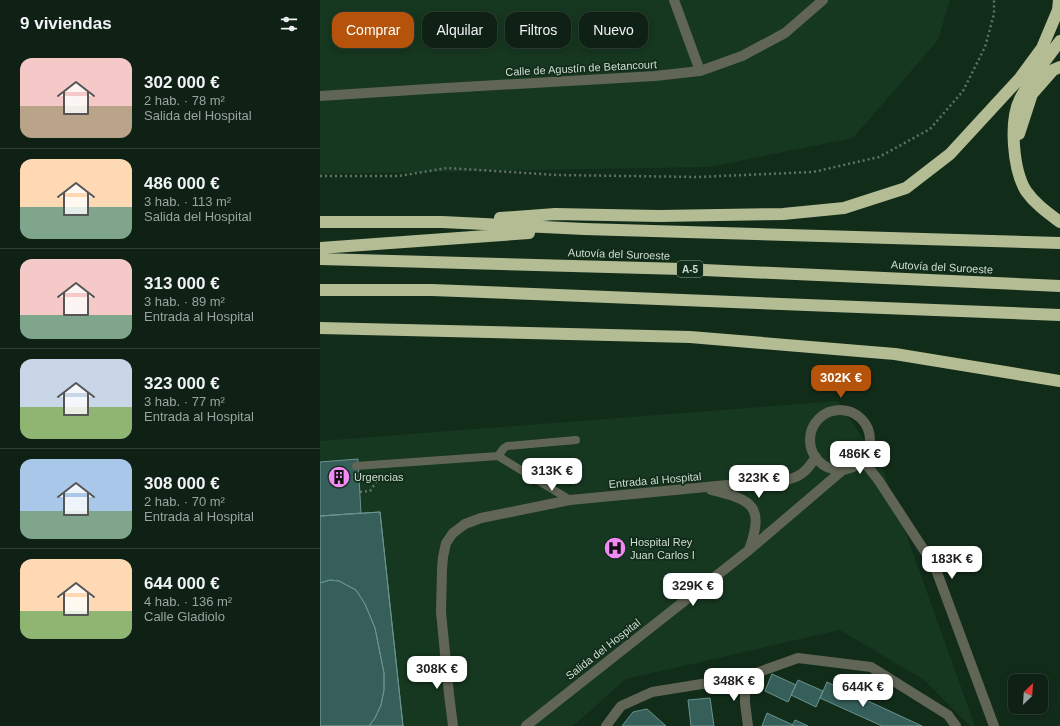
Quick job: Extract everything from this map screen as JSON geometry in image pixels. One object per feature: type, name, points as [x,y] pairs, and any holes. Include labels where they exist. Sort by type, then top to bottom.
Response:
[{"type":"highway","points":[[442,222],[555,214],[659,216],[783,214],[844,208],[906,188],[950,154],[1020,78],[1042,48],[1058,10],[1059,0]]},
{"type":"highway","points":[[1060,41],[1032,78],[1019,100],[1014,124],[1017,168],[1026,190],[1042,209],[1060,222]]},
{"type":"highway","points":[[1015,146],[1032,94],[1053,70],[1060,67]]},
{"type":"highway","points":[[320,222],[442,222],[584,229],[1060,244]]},
{"type":"highway","points":[[320,248],[584,229]]},
{"type":"highway","name":"Autovía del Suroeste","points":[[320,259],[682,269],[1060,286]]},
{"type":"highway","points":[[320,290],[432,290],[1060,315]]},
{"type":"highway","points":[[320,328],[690,337],[895,354],[1060,381]]},
{"type":"street","points":[[674,0],[700,71]]},
{"type":"street","name":"Calle de Agustín de Betancourt","points":[[320,96],[428,88],[655,76],[700,71],[742,56],[785,33],[823,0]]},
{"type":"street","points":[[835,410],[852,412],[857,415],[865,423],[870,439],[866,455],[862,459],[854,466],[844,469],[828,467],[819,461],[811,447],[810,442],[813,425],[820,417],[835,410]]},
{"type":"street","name":"Entrada al Hospital","points":[[453,726],[441,612],[442,569],[446,543],[453,533],[465,524],[482,518],[570,500],[797,478],[809,467],[816,457]]},
{"type":"street","points":[[862,459],[879,481],[935,567],[994,726]]},
{"type":"street","name":"Salida del Hospital","points":[[526,726],[749,550],[844,469]]},
{"type":"street","points":[[704,488],[735,496],[747,502],[755,512],[756,526],[749,550]]},
{"type":"street","points":[[606,726],[620,706],[652,692],[745,677],[798,658],[871,667],[948,715],[956,726]]},
{"type":"street","points":[[745,677],[745,703],[748,726]]},
{"type":"lane","points":[[498,456],[507,446],[576,440]]},
{"type":"lane","points":[[356,466],[498,456],[570,500]]},
{"type":"path","points":[[320,176],[399,176],[447,168],[557,175],[698,177],[813,172],[879,157],[930,129],[963,91],[985,47],[994,14],[994,0]]},
{"type":"path","points":[[360,492],[370,491],[382,474]]},
{"type":"shaded area","points":[[320,0],[950,0],[938,40],[853,138],[709,167],[320,174]]},
{"type":"shaded area","name":"Hospital Rey Juan Carlos I","points":[[838,401],[882,467],[975,726],[970,726],[924,680],[840,630],[626,679],[573,726],[320,726],[320,441]]},
{"type":"building","name":"Urgencias","points":[[358,459],[361,513],[320,516],[320,462]]},
{"type":"building","points":[[380,512],[403,726],[369,726],[375,718],[381,705],[384,690],[384,673],[375,628],[365,604],[356,590],[339,581],[330,580],[320,583],[320,516]]},
{"type":"building","points":[[380,512],[403,726],[320,726],[320,516]]},
{"type":"building","points":[[330,580],[339,581],[356,590],[365,604],[375,628],[384,673],[384,690],[381,705],[375,718],[369,726],[320,726],[320,583]]},
{"type":"building","points":[[772,674],[796,685],[788,702],[765,691]]},
{"type":"building","points":[[798,680],[823,691],[816,707],[791,695]]},
{"type":"building","points":[[827,682],[922,726],[882,726],[820,698]]},
{"type":"building","points":[[710,698],[714,726],[691,726],[688,700]]},
{"type":"building","points":[[647,709],[666,726],[622,726],[633,712]]},
{"type":"building","points":[[767,713],[793,725],[762,726]]},
{"type":"building","points":[[795,720],[808,726],[792,726]]},
{"type":"place","name":"Urgencias","points":[[339,477]]},
{"type":"place","name":"Hospital Rey Juan Carlos I","points":[[615,548]]}]
